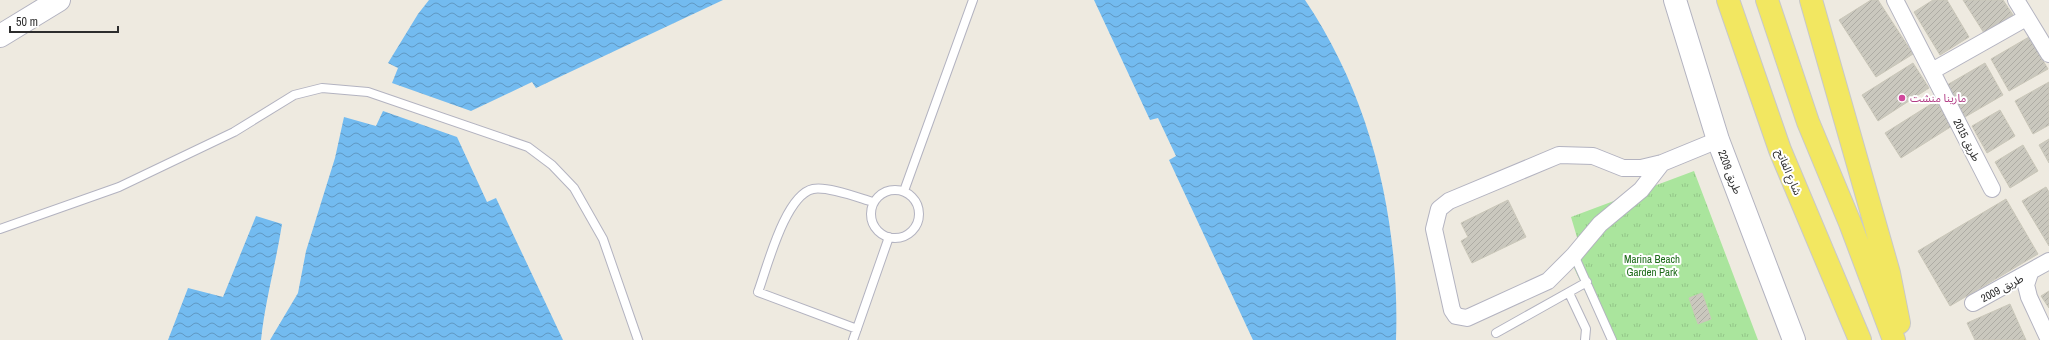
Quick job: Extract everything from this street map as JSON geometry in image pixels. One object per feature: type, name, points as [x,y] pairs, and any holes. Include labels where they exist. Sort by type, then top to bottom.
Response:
[{"type":"main road","name":"شارع الفاتح","points":[[1728,0],[1780,150],[1860,340]]},
{"type":"main road","points":[[1767,0],[1808,122],[1850,223],[1894,340]]},
{"type":"main road","points":[[1811,0],[1888,273],[1902,340]]},
{"type":"street","points":[[0,36],[60,0]]},
{"type":"street","name":"طريق 2209","points":[[1675,0],[1718,140],[1794,340]]},
{"type":"street","name":"طريق 2015","points":[[1895,0],[1992,188]]},
{"type":"street","points":[[2016,0],[2049,54]]},
{"type":"street","points":[[1932,71],[2026,18]]},
{"type":"street","points":[[1662,163],[1641,190],[1600,224],[1574,255],[1548,281],[1467,318],[1456,316],[1450,305],[1434,229],[1439,209],[1449,201],[1559,155],[1593,156],[1623,168],[1641,168],[1662,163],[1718,140]]},
{"type":"street","name":"طريق 2009","points":[[1973,303],[2030,273],[2049,261]]},
{"type":"street","name":"طريق 2009","points":[[2030,273],[2026,285],[2029,297],[2049,340]]},
{"type":"lane","points":[[904,191],[973,0]]},
{"type":"lane","points":[[0,229],[119,187],[234,132],[294,94],[322,88],[368,92],[528,147],[552,165],[574,188],[603,239],[638,340]]},
{"type":"lane","points":[[857,329],[758,292],[784,218],[797,200],[813,189],[840,192],[873,202]]},
{"type":"lane","points":[[892,189],[904,191],[914,197],[918,204],[918,220],[909,234],[902,237],[889,237],[878,232],[873,225],[871,218],[873,202],[885,192],[892,189]]},
{"type":"lane","points":[[853,340],[889,237]]},
{"type":"lane","points":[[1574,255],[1612,340]]},
{"type":"lane","points":[[1496,333],[1587,282]]},
{"type":"lane","points":[[1569,293],[1586,329],[1585,340]]},
{"type":"green space","name":"Marina Beach Garden Park","points":[[1694,171],[1758,340],[1608,340],[1566,251],[1579,244],[1571,217]]},
{"type":"water","points":[[429,0],[723,0],[536,88],[532,82],[471,111],[392,83],[398,68],[388,63],[418,14]]},
{"type":"water","points":[[1094,0],[1305,0],[1328,38],[1348,78],[1364,120],[1377,163],[1387,207],[1393,251],[1396,296],[1396,340],[1253,340],[1169,160],[1176,156],[1158,118],[1150,120]]},
{"type":"water","points":[[383,111],[457,137],[487,202],[496,198],[563,340],[270,340],[298,293],[306,251],[335,158],[344,117],[376,126]]},
{"type":"water","points":[[256,216],[282,224],[265,311],[261,340],[168,340],[188,288],[223,297]]},
{"type":"building","points":[[1871,0],[1878,0],[1913,54],[1876,77],[1839,20]]},
{"type":"building","points":[[1933,0],[1947,0],[1969,37],[1940,55],[1914,12]]},
{"type":"building","points":[[1963,0],[2003,0],[2013,15],[1984,33]]},
{"type":"building","points":[[2029,37],[2048,69],[2009,91],[1991,59]]},
{"type":"building","points":[[1913,63],[1929,88],[1878,121],[1862,95]]},
{"type":"building","points":[[1985,63],[2003,95],[1965,117],[1947,85]]},
{"type":"building","points":[[2049,82],[2049,125],[2033,134],[2015,101]]},
{"type":"building","points":[[1936,101],[1952,126],[1901,158],[1885,133]]},
{"type":"building","points":[[2000,110],[2015,136],[1987,153],[1972,126]]},
{"type":"building","points":[[2049,139],[2049,163],[2039,145]]},
{"type":"building","points":[[2023,145],[2038,171],[2010,188],[1995,162]]},
{"type":"building","points":[[2046,187],[2049,192],[2049,246],[2022,201]]},
{"type":"building","points":[[2006,199],[2038,254],[1950,306],[1918,251]]},
{"type":"building","points":[[1508,200],[1526,237],[1472,263],[1461,241],[1468,237],[1461,223]]},
{"type":"building","points":[[2049,291],[2049,308],[2041,296]]},
{"type":"building","points":[[1702,293],[1711,319],[1698,324],[1689,298]]},
{"type":"building","points":[[2010,304],[2026,340],[1975,340],[1967,323]]},
{"type":"place","name":"مارينا منشت","points":[[1902,98]]}]
